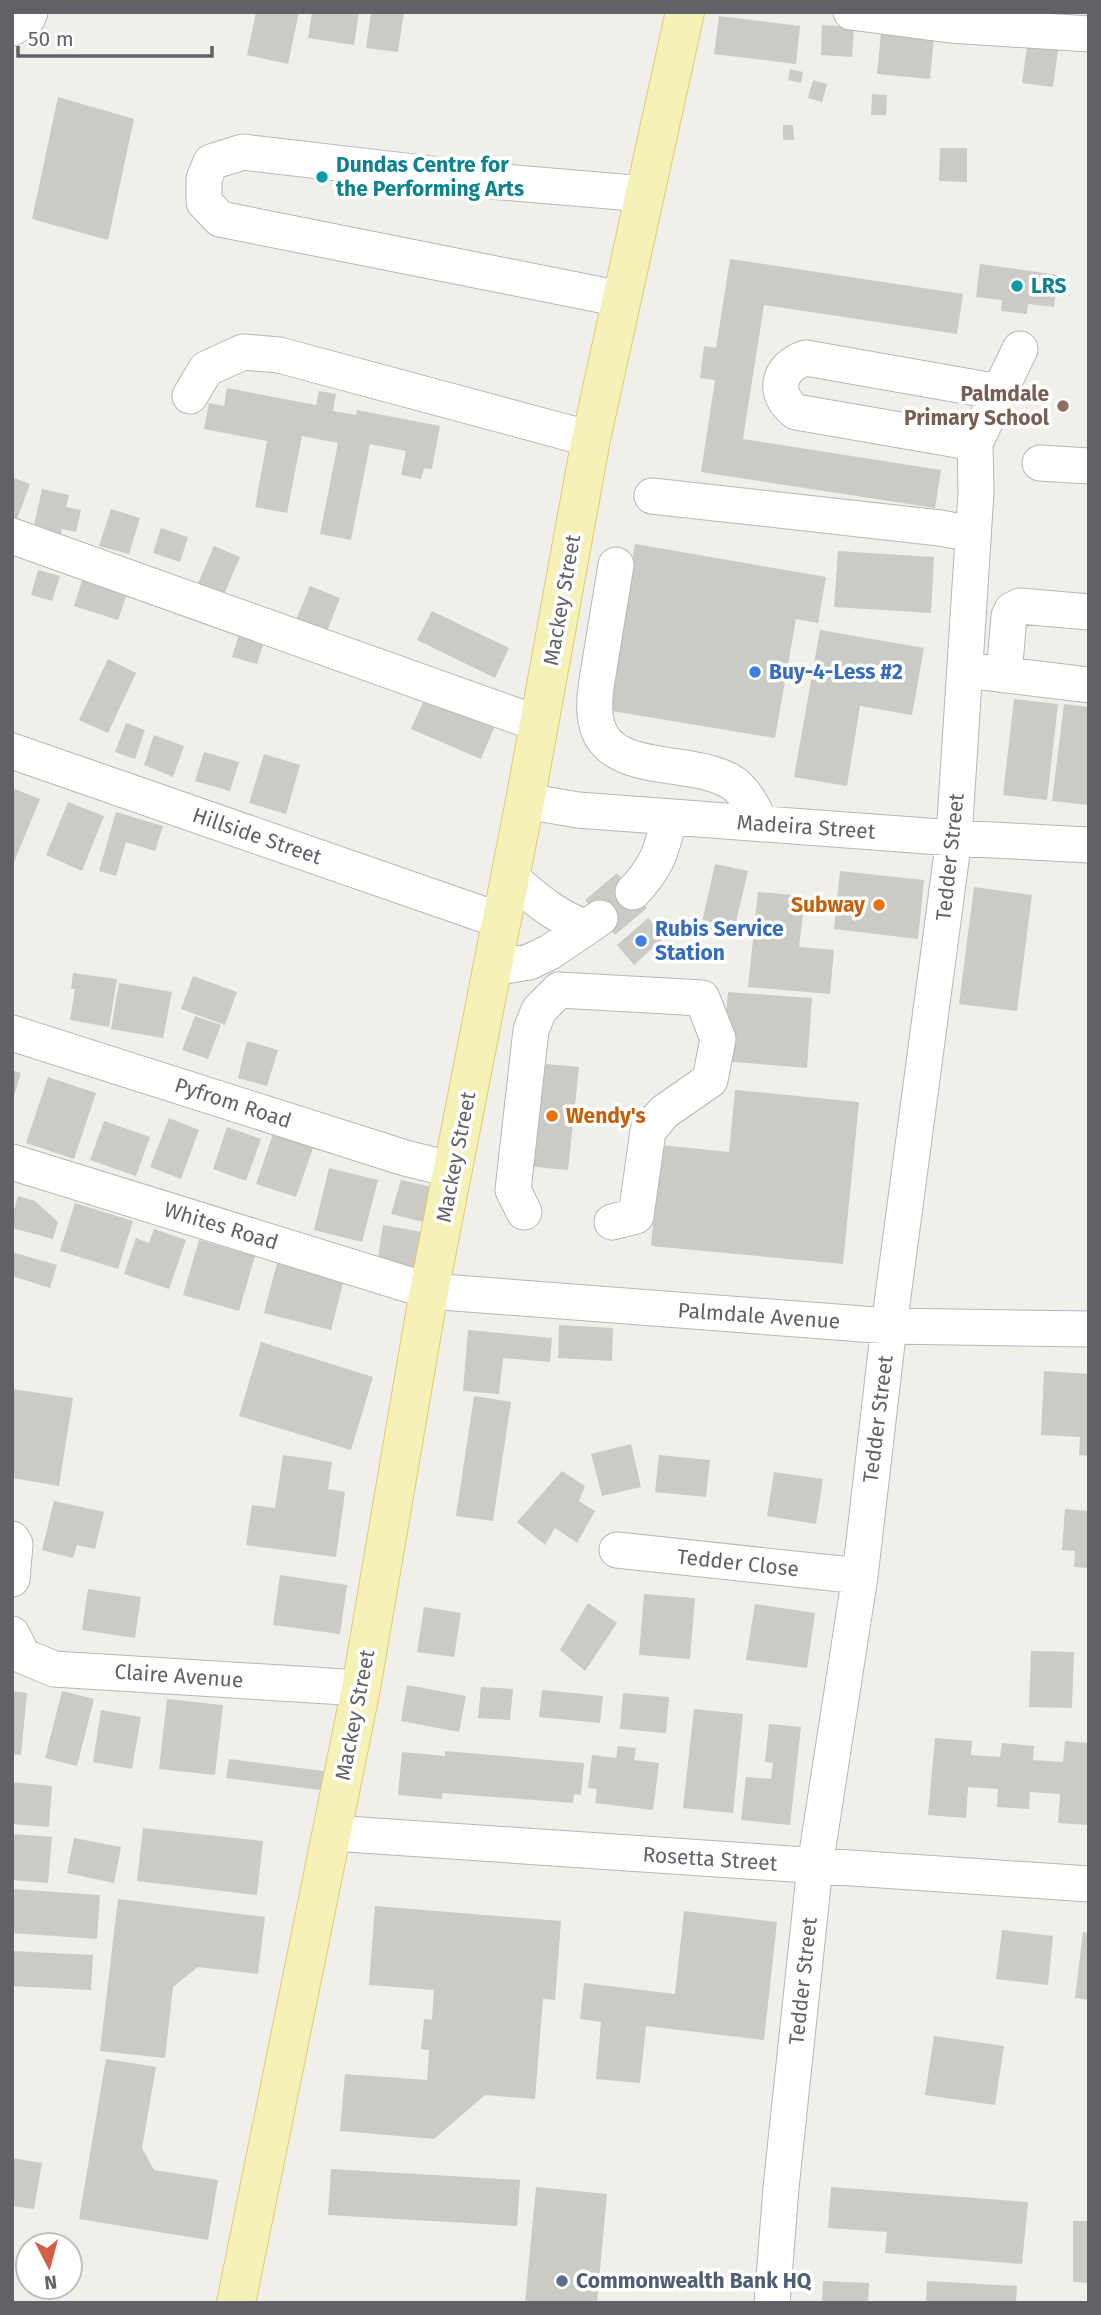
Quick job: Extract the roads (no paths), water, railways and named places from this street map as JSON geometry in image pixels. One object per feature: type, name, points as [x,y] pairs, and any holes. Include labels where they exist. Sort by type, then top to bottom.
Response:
[{"type":"main road","name":"Mackey Street","points":[[236,2303],[361,1688],[429,1291],[525,801],[591,439],[685,12]]},
{"type":"street","points":[[12,28],[27,19],[30,12]]},
{"type":"street","points":[[850,12],[951,18],[1089,34]]},
{"type":"street","points":[[621,299],[220,219],[204,202],[204,179],[211,162],[243,152],[491,181],[645,194]]},
{"type":"street","points":[[999,392],[806,358],[789,366],[781,382],[783,400],[796,412],[975,443],[1020,349]]},
{"type":"street","points":[[190,396],[206,369],[243,352],[279,355],[591,439]]},
{"type":"street","name":"Tedder Street","points":[[772,2303],[781,2188],[815,1866],[860,1576],[889,1326],[954,838],[967,670],[976,492],[975,443]]},
{"type":"street","points":[[1040,463],[1089,466]]},
{"type":"street","points":[[652,496],[940,528],[972,534]]},
{"type":"street","points":[[12,536],[539,724]]},
{"type":"street","points":[[616,565],[594,703],[597,727],[609,747],[630,758],[717,774],[737,786],[750,801],[761,824]]},
{"type":"street","points":[[1004,675],[1009,616],[1012,610],[1020,606],[1089,612]]},
{"type":"street","points":[[967,670],[1089,685]]},
{"type":"street","name":"Hillside Street","points":[[12,751],[502,921]]},
{"type":"street","name":"Madeira Street","points":[[525,801],[578,810],[954,838],[1089,845]]},
{"type":"street","points":[[633,892],[649,875],[660,855],[670,817]]},
{"type":"street","points":[[493,968],[529,962],[550,952],[593,922],[556,915],[510,877]]},
{"type":"street","points":[[524,1212],[513,1190],[531,1030],[539,1010],[559,990],[702,998],[718,1039],[710,1080],[664,1112],[648,1131],[636,1216],[612,1222]]},
{"type":"street","name":"Pyfrom Road","points":[[12,1033],[405,1158],[454,1171]]},
{"type":"street","name":"Whites Road","points":[[12,1162],[429,1291]]},
{"type":"street","name":"Palmdale Avenue","points":[[429,1291],[889,1326],[1089,1329]]},
{"type":"street","points":[[12,1539],[15,1544],[12,1579]]},
{"type":"street","name":"Tedder Close","points":[[617,1550],[860,1576]]},
{"type":"street","name":"Claire Avenue","points":[[12,1634],[23,1656],[54,1669],[361,1688]]},
{"type":"street","name":"Rosetta Street","points":[[332,1833],[1089,1884]]},
{"type":"place","name":"Dundas Centre for the Performing Arts","points":[[322,177]]},
{"type":"place","name":"LRS","points":[[1017,286]]},
{"type":"place","name":"Palmdale Primary School","points":[[1063,406]]},
{"type":"place","name":"Buy-4-Less #2","points":[[755,672]]},
{"type":"place","name":"Subway","points":[[879,905]]},
{"type":"place","name":"Rubis Service Station","points":[[641,941]]},
{"type":"place","name":"Wendy's","points":[[552,1116]]},
{"type":"place","name":"Commonwealth Bank HQ","points":[[562,2281]]}]
